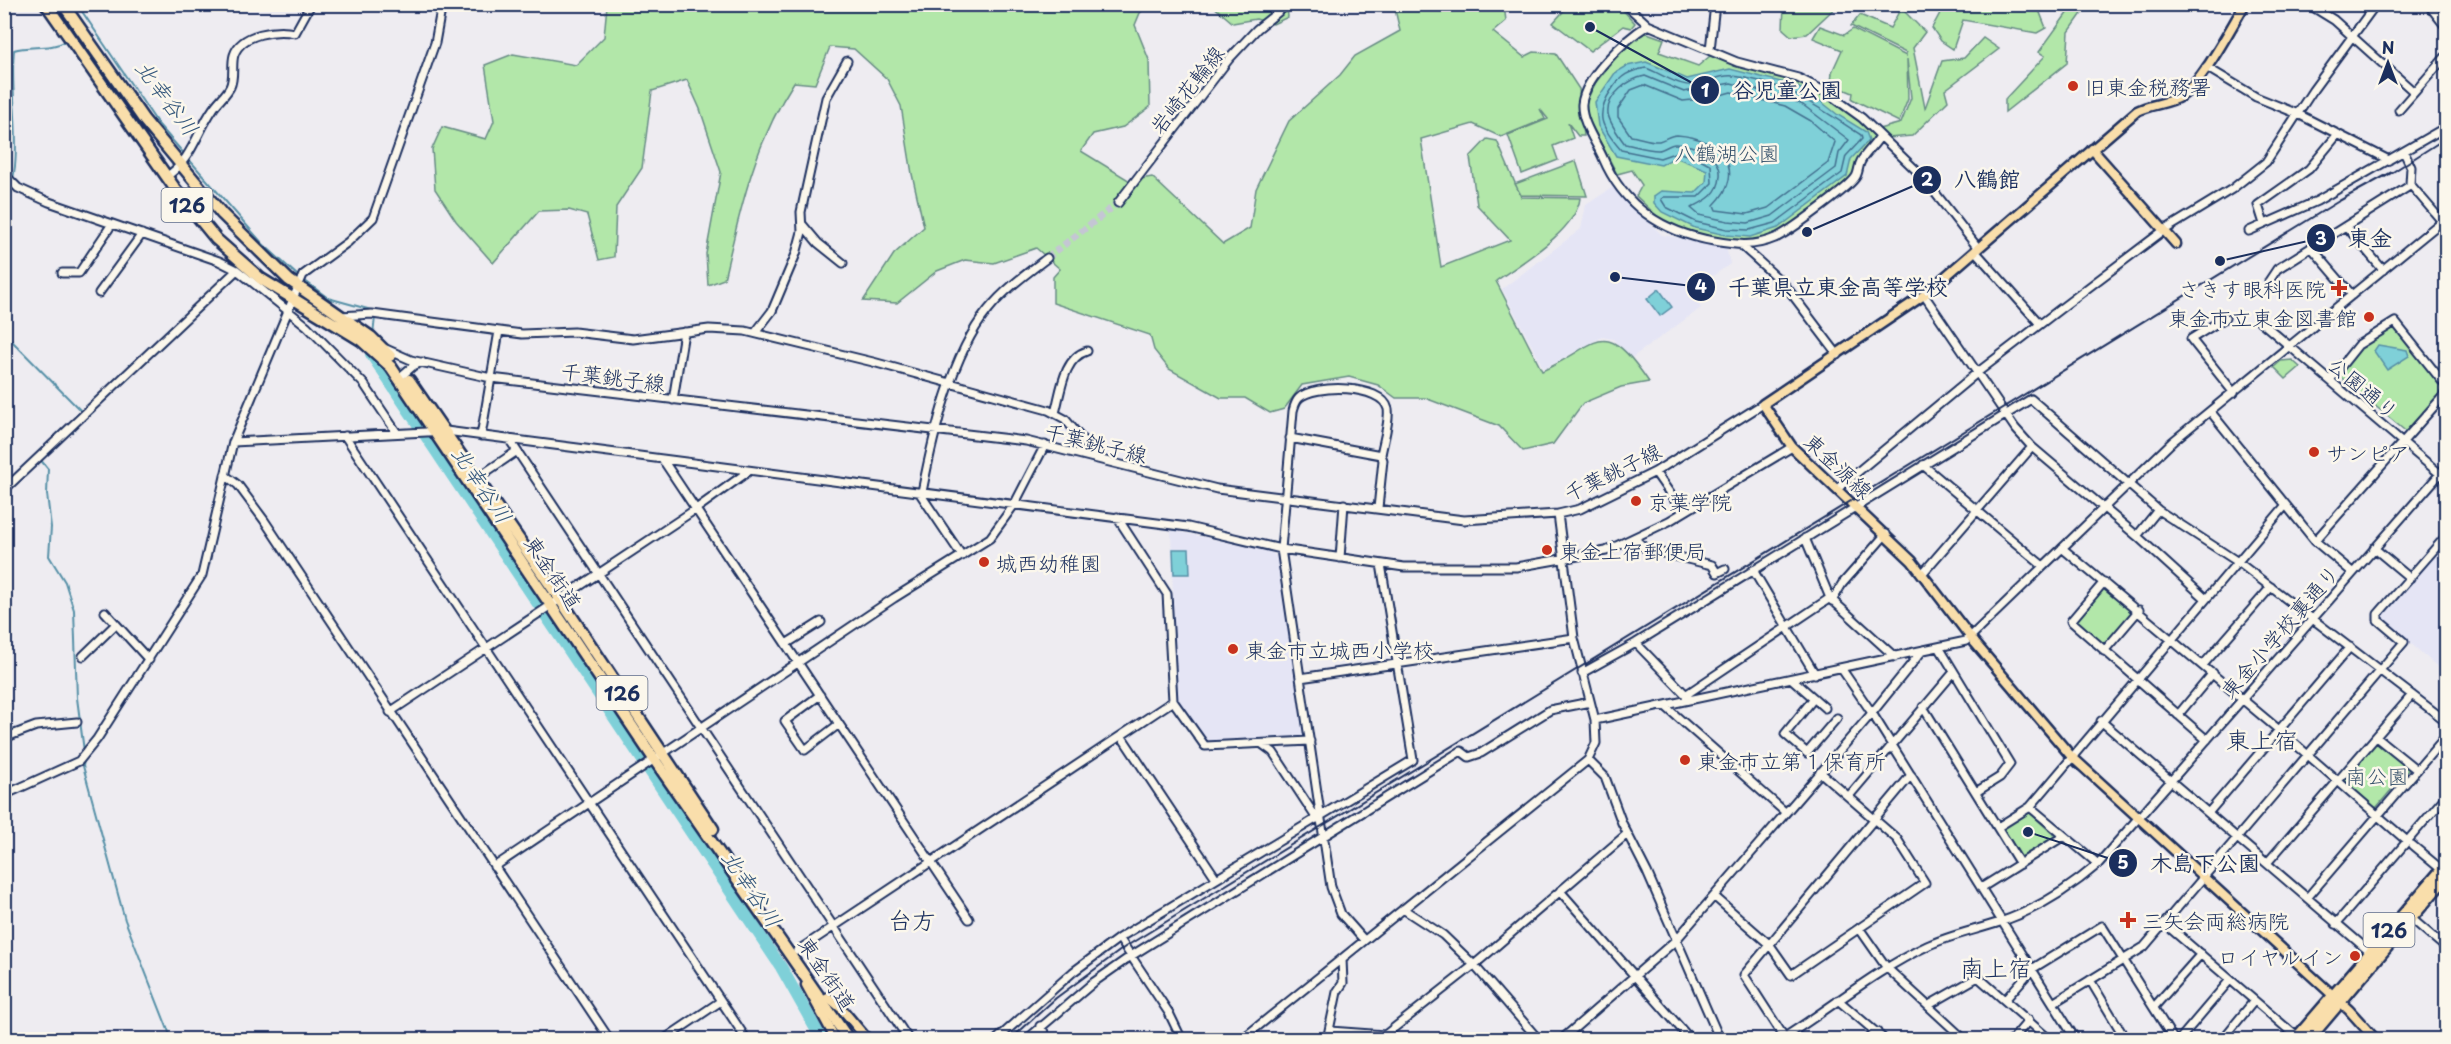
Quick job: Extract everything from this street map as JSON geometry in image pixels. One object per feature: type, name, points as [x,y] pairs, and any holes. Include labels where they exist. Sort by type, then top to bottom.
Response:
[{"type":"highway","name":"東金街道","points":[[46,4],[203,225],[227,250],[261,279],[370,346],[402,375]]},
{"type":"highway","name":"東金街道","points":[[63,4],[181,167],[261,254],[298,286],[384,348],[849,1040]]},
{"type":"highway","name":"東金街道","points":[[658,756],[797,951],[857,1040]]},
{"type":"highway","name":"126","points":[[2300,1039],[2412,919],[2445,875]]},
{"type":"highway","name":"126","points":[[2337,999],[2370,952],[2445,875]]},
{"type":"main road","points":[[1763,404],[1924,295],[2137,111],[2183,96],[2206,67],[2245,4]]},
{"type":"main road","points":[[2092,149],[2176,244]]},
{"type":"main road","name":"東金源線","points":[[1763,404],[1792,447],[1887,534],[2071,756],[2337,999],[2376,1040]]},
{"type":"main road","points":[[743,883],[748,898],[789,957],[837,1040]]},
{"type":"main road","points":[[828,998],[842,1008],[868,1040]]},
{"type":"street","points":[[167,176],[181,167],[204,124],[232,84],[234,54],[240,47],[265,32],[276,30],[295,33],[311,4]]},
{"type":"street","points":[[4,795],[79,761],[97,739],[202,575],[232,442],[292,299],[310,269],[348,242],[373,218],[435,43],[442,4]]},
{"type":"street","name":"岩崎花輪線","points":[[1118,203],[1223,66],[1257,29],[1288,4]]},
{"type":"street","points":[[1625,4],[1648,25],[1737,62],[1808,82],[1862,118],[1922,176],[1977,250],[2040,324]]},
{"type":"street","points":[[1710,50],[1715,4]]},
{"type":"street","points":[[2308,4],[2334,20],[2414,92]]},
{"type":"street","points":[[1837,489],[1978,372],[2040,324],[2163,231],[2232,189],[2266,162],[2376,4]]},
{"type":"street","points":[[2428,4],[2446,27]]},
{"type":"street","points":[[1648,25],[1626,42],[1593,80],[1582,103],[1585,120],[1610,174],[1635,207],[1660,225],[1678,233],[1743,247],[1783,234],[1856,177],[1862,159],[1873,148],[1880,136]]},
{"type":"street","points":[[2399,110],[2446,56]]},
{"type":"street","points":[[755,333],[772,311],[796,254],[806,189],[819,140],[826,98],[847,61]]},
{"type":"street","points":[[2206,67],[2256,97],[2298,114],[2389,160]]},
{"type":"street","points":[[2249,231],[2317,201],[2446,127]]},
{"type":"street","points":[[2264,224],[2258,205],[2308,169],[2338,134]]},
{"type":"street","points":[[1594,720],[1665,706],[1688,698],[1895,657],[1971,638],[2128,484],[2210,411],[2445,221],[2411,185],[2411,167],[2404,152]]},
{"type":"street","points":[[4,174],[18,188],[48,202],[219,261],[237,270],[307,326],[364,384],[398,433]]},
{"type":"street","points":[[2269,281],[2277,269],[2411,185]]},
{"type":"street","points":[[62,273],[79,273],[112,224]]},
{"type":"street","points":[[802,224],[843,263]]},
{"type":"street","points":[[2346,225],[2383,270]]},
{"type":"street","points":[[99,293],[142,234]]},
{"type":"street","points":[[1743,247],[1791,292],[1838,355]]},
{"type":"street","points":[[2311,247],[2352,295]]},
{"type":"street","points":[[219,261],[227,250]]},
{"type":"street","points":[[962,556],[921,492],[934,431],[967,344],[987,311],[1003,293],[1047,258]]},
{"type":"street","points":[[4,490],[237,270]]},
{"type":"street","points":[[1924,295],[2032,447],[2137,536],[2205,598]]},
{"type":"street","points":[[338,316],[372,314],[522,334],[599,333],[633,339],[728,329],[755,333],[1055,413],[1078,431],[1098,458]]},
{"type":"street","points":[[2225,318],[2191,339],[2234,393]]},
{"type":"street","name":"公園通り","points":[[2260,321],[2446,479]]},
{"type":"street","points":[[2330,380],[2358,345],[2395,322],[2446,386]]},
{"type":"street","points":[[481,435],[499,331]]},
{"type":"street","points":[[673,399],[684,332]]},
{"type":"street","name":"千葉銚子線","points":[[384,348],[422,362],[490,378],[1045,445],[1199,485],[1284,499],[1344,504],[1464,520],[1558,514],[1602,499],[1655,472],[1763,404]]},
{"type":"street","points":[[1055,413],[1070,362],[1078,354],[1087,351]]},
{"type":"street","points":[[402,375],[422,362]]},
{"type":"street","points":[[1364,940],[1341,914],[1335,901],[1324,837],[1318,818],[1310,741],[1281,549],[1293,411],[1298,399],[1309,392],[1333,388],[1365,391],[1382,399],[1388,409],[1381,455],[1383,460],[1378,508]]},
{"type":"street","points":[[2315,541],[2446,393]]},
{"type":"street","points":[[1582,673],[1636,643],[2031,399],[2158,510],[2238,562],[2446,721]]},
{"type":"street","points":[[2210,411],[2315,541],[2352,572]]},
{"type":"street","points":[[232,442],[440,430],[1188,527],[1281,549],[1382,564],[1422,568],[1491,569],[1562,560],[1606,551],[1683,512],[1792,447]]},
{"type":"street","points":[[345,436],[747,1040]]},
{"type":"street","points":[[1290,438],[1381,455]]},
{"type":"street","points":[[509,439],[909,1040]]},
{"type":"street","points":[[494,867],[658,756],[990,538],[1014,505],[1045,445]]},
{"type":"street","points":[[1922,574],[2032,447]]},
{"type":"street","points":[[483,474],[517,451]]},
{"type":"street","points":[[663,460],[969,919]]},
{"type":"street","points":[[1923,465],[2043,566]]},
{"type":"street","name":"東金小学校裏通り","points":[[1784,1039],[1838,1000],[1930,945],[2002,921],[2055,898],[2098,864],[2446,467]]},
{"type":"street","points":[[390,712],[696,509],[749,471]]},
{"type":"street","points":[[1655,472],[1683,512]]},
{"type":"street","points":[[225,475],[238,485],[264,520],[610,1040]]},
{"type":"street","points":[[1340,558],[1344,504]]},
{"type":"street","points":[[1998,827],[2030,807],[2285,506]]},
{"type":"street","points":[[2137,536],[2158,510]]},
{"type":"street","points":[[1241,1040],[1588,760],[1596,743],[1594,720],[1574,638],[1562,560],[1558,514]]},
{"type":"street","points":[[1117,517],[1167,594],[1173,701],[1205,746],[1310,741]]},
{"type":"street","points":[[1688,698],[1786,627],[1831,600],[1887,534]]},
{"type":"street","points":[[2053,1003],[2144,946],[2404,642],[2378,620],[2378,614],[2446,536]]},
{"type":"street","points":[[1634,538],[1646,549],[1712,565],[1717,573],[1725,568]]},
{"type":"street","points":[[1805,538],[1831,600],[1895,657]]},
{"type":"street","points":[[2062,548],[2139,610],[2308,754],[2445,875]]},
{"type":"street","points":[[2374,548],[2410,578]]},
{"type":"street","points":[[996,1040],[1055,987],[1119,938],[1413,760],[1382,564]]},
{"type":"street","points":[[1753,570],[1815,674]]},
{"type":"street","points":[[2104,582],[2071,621],[2207,740]]},
{"type":"street","points":[[2203,665],[2271,587]]},
{"type":"street","points":[[2104,651],[2139,610]]},
{"type":"street","points":[[105,612],[148,660]]},
{"type":"street","points":[[786,644],[821,622]]},
{"type":"street","points":[[83,656],[116,624]]},
{"type":"street","points":[[1300,678],[1574,638]]},
{"type":"street","points":[[1636,643],[1656,667],[1688,698]]},
{"type":"street","points":[[1939,647],[2010,764],[2000,777],[1976,792]]},
{"type":"street","points":[[2209,812],[2350,647]]},
{"type":"street","points":[[1561,1040],[1635,973],[1676,940],[1872,713],[1922,651]]},
{"type":"street","points":[[1841,668],[1892,744],[1982,888],[2072,1038]]},
{"type":"street","points":[[1849,796],[1954,672]]},
{"type":"street","points":[[2178,715],[2213,673]]},
{"type":"street","points":[[1792,679],[1825,708]]},
{"type":"street","points":[[820,695],[785,721],[805,750],[840,724]]},
{"type":"street","points":[[2267,863],[2412,695]]},
{"type":"street","points":[[1814,698],[1785,734],[1806,753],[1837,718]]},
{"type":"street","points":[[797,951],[1173,701]]},
{"type":"street","points":[[1026,1040],[1040,1026],[1131,956],[1461,752],[1469,757],[1481,753],[1550,710],[1590,702]]},
{"type":"street","points":[[1665,706],[1785,812]]},
{"type":"street","points":[[1923,708],[2020,864]]},
{"type":"street","points":[[2101,721],[2370,952]]},
{"type":"street","points":[[4,738],[36,726],[77,722]]},
{"type":"street","points":[[1122,736],[1216,878]]},
{"type":"street","points":[[2307,898],[2446,736]]},
{"type":"street","points":[[2376,737],[2417,770]]},
{"type":"street","points":[[1262,744],[1273,752],[1318,818]]},
{"type":"street","points":[[1588,760],[1605,777],[1627,834],[1647,872],[1720,1040]]},
{"type":"street","points":[[1715,897],[1770,945],[1791,975],[1925,883],[1897,839],[1820,772]]},
{"type":"street","points":[[1784,1039],[1744,975],[1911,775]]},
{"type":"street","points":[[2336,924],[2409,843],[2446,796]]},
{"type":"street","points":[[2030,807],[2098,864]]},
{"type":"street","points":[[1330,1031],[1387,1037],[1627,834]]},
{"type":"street","points":[[1982,888],[2064,836]]},
{"type":"street","points":[[1560,891],[1635,973],[1691,1040]]},
{"type":"street","points":[[1403,909],[1443,935],[1474,965],[1539,1040]]},
{"type":"street","points":[[2412,919],[2446,948]]},
{"type":"street","points":[[2164,923],[2300,1039]]},
{"type":"street","points":[[2005,1000],[2032,969],[2102,926],[2174,1040]]},
{"type":"street","points":[[1859,928],[1887,969],[1965,1040]]},
{"type":"street","points":[[1119,938],[1169,1013],[1182,1040]]},
{"type":"street","points":[[2154,1007],[2201,954]]},
{"type":"street","points":[[1327,1040],[1333,1006],[1342,983],[1342,959]]},
{"type":"street","points":[[1929,1005],[1978,977],[2050,1040]]},
{"type":"street","points":[[2090,980],[2126,1040]]},
{"type":"street","points":[[2179,1040],[2230,980]]},
{"type":"street","points":[[1838,1000],[1885,1040]]},
{"type":"street","points":[[2222,1040],[2254,1000]]},
{"type":"street","points":[[663,1040],[721,1001]]},
{"type":"street","points":[[2012,1040],[2029,1020]]},
{"type":"street","points":[[1040,1026],[1049,1040]]},
{"type":"street","points":[[1867,1040],[1877,1032]]},
{"type":"shaded area","points":[[1613,187],[1662,235],[1726,246],[1730,264],[1690,292],[1701,308],[1630,359],[1613,339],[1602,337],[1544,369],[1502,289],[1581,229],[1586,205]]},
{"type":"shaded area","name":"東金市立城西小学校","points":[[1171,530],[1271,552],[1278,558],[1304,739],[1205,742],[1176,697]]},
{"type":"shaded area","points":[[2446,541],[2446,674],[2381,618]]},
{"type":"green space","points":[[1784,4],[1838,5],[1807,34],[1791,36],[1783,29]]},
{"type":"green space","points":[[1945,4],[2037,5],[2046,28],[2037,33],[1963,20],[1953,49],[1941,41],[1932,28]]},
{"type":"green space","points":[[607,5],[1149,5],[1140,13],[1135,25],[1149,60],[1150,107],[1123,127],[1093,134],[1081,151],[1130,181],[1152,177],[1223,244],[1250,228],[1256,189],[1289,121],[1340,75],[1355,56],[1400,31],[1394,5],[1504,5],[1506,21],[1493,32],[1524,57],[1534,52],[1556,54],[1579,89],[1584,136],[1578,136],[1568,123],[1573,138],[1553,146],[1558,160],[1522,174],[1508,135],[1548,119],[1540,109],[1545,119],[1501,137],[1473,124],[1421,139],[1441,267],[1510,240],[1477,205],[1470,157],[1487,139],[1497,141],[1521,197],[1580,198],[1577,210],[1559,234],[1496,281],[1542,371],[1589,345],[1600,341],[1610,341],[1621,348],[1649,382],[1621,387],[1583,403],[1553,444],[1523,451],[1499,426],[1425,398],[1396,398],[1378,385],[1349,377],[1302,385],[1284,409],[1270,413],[1245,398],[1221,398],[1169,369],[1154,350],[1150,335],[1053,303],[1053,277],[1060,269],[1036,248],[994,263],[965,260],[937,271],[897,303],[863,301],[894,254],[924,227],[912,174],[901,106],[887,79],[854,49],[830,47],[815,84],[794,82],[780,105],[750,177],[724,279],[708,285],[706,254],[721,172],[700,109],[687,80],[652,91],[642,168],[616,207],[614,257],[599,260],[587,215],[569,210],[539,211],[493,263],[456,221],[435,189],[432,149],[442,127],[486,139],[494,121],[485,65],[513,54],[576,65],[604,37]]},
{"type":"green space","points":[[1212,5],[1287,5],[1288,17],[1273,24],[1256,19],[1233,23]]},
{"type":"green space","points":[[1569,5],[1618,5],[1635,23],[1631,28],[1623,26],[1590,51],[1553,23]]},
{"type":"green space","points":[[2073,5],[2088,5],[2069,32],[2067,63],[2005,112],[2005,99],[2045,56],[2039,52]]},
{"type":"green space","points":[[1901,8],[1925,32],[1913,48],[1925,108],[1942,61],[1964,58],[1983,38],[1999,49],[1945,90],[1948,101],[1912,136],[1888,138],[1879,129],[1901,123],[1911,98],[1907,59],[1908,99],[1899,122],[1852,99],[1853,93],[1831,84],[1832,72],[1842,50],[1813,38],[1820,26],[1844,35],[1853,29],[1906,56],[1906,53],[1851,26],[1860,15],[1890,28]]},
{"type":"green space","name":"八鶴湖公園","points":[[1647,33],[1664,39],[1659,52],[1698,66],[1710,56],[1787,78],[1821,94],[1866,126],[1874,136],[1853,176],[1782,232],[1746,243],[1693,235],[1660,219],[1636,196],[1642,185],[1632,170],[1617,174],[1587,116],[1586,102],[1596,82],[1632,38]]},
{"type":"green space","points":[[1576,161],[1587,196],[1521,195],[1515,184]]},
{"type":"green space","points":[[2394,325],[2445,390],[2409,434],[2338,375],[2360,347]]},
{"type":"green space","points":[[2292,360],[2300,367],[2286,379],[2274,367],[2281,361]]},
{"type":"green space","points":[[2105,587],[2134,611],[2103,647],[2074,622]]},
{"type":"green space","name":"南公園","points":[[2376,742],[2409,769],[2376,808],[2344,780]]},
{"type":"green space","points":[[2029,812],[2055,836],[2021,857],[2003,828]]},
{"type":"water","name":"八鶴湖公園","points":[[1646,62],[1687,79],[1730,69],[1793,85],[1810,93],[1838,115],[1866,132],[1869,140],[1851,159],[1847,176],[1778,228],[1750,237],[1726,235],[1695,228],[1662,212],[1654,203],[1654,196],[1661,191],[1695,193],[1706,182],[1707,170],[1675,157],[1661,165],[1616,156],[1598,126],[1595,102],[1615,73],[1627,66]]},
{"type":"water","points":[[1659,289],[1672,307],[1660,316],[1647,299]]},
{"type":"water","points":[[2378,345],[2407,350],[2409,356],[2387,370],[2374,351]]},
{"type":"water","points":[[1173,549],[1189,549],[1190,574],[1174,574]]},
{"type":"waterway","name":"北幸谷川","points":[[77,4],[158,124],[263,244],[297,275],[328,298],[375,311]]},
{"type":"waterway","points":[[4,216],[13,179],[16,151],[14,50],[54,46],[66,41]]},
{"type":"waterway","points":[[4,262],[5,334],[82,412],[69,424]]},
{"type":"waterway","name":"北幸谷川","points":[[373,335],[375,317]]},
{"type":"waterway","name":"北幸谷川","points":[[371,354],[781,967],[822,1040]]},
{"type":"waterway","points":[[39,458],[48,469],[47,494],[51,527],[49,556],[65,582],[74,610],[77,698],[84,751]]},
{"type":"waterway","points":[[84,760],[83,766],[125,920],[172,1040]]},
{"type":"tunnel","points":[[1047,258],[1118,203]]},
{"type":"railway","points":[[2385,177],[2446,138]]},
{"type":"railway","points":[[1010,1040],[1056,998],[1125,947],[2339,201],[2392,172]]},
{"type":"place","name":"谷児童公園","points":[[1590,27]]},
{"type":"place","name":"旧東金税務署","points":[[2073,86]]},
{"type":"place","name":"八鶴館","points":[[1807,232]]},
{"type":"place","name":"東金","points":[[2220,261]]},
{"type":"place","name":"千葉県立東金高等学校","points":[[1615,277]]},
{"type":"place","name":"さきす眼科医院","points":[[2339,288]]},
{"type":"place","name":"東金市立東金図書館","points":[[2369,317]]},
{"type":"place","name":"サンピア","points":[[2314,452]]},
{"type":"place","name":"京葉学院","points":[[1636,501]]},
{"type":"place","name":"東金上宿郵便局","points":[[1547,550]]},
{"type":"place","name":"城西幼稚園","points":[[984,562]]},
{"type":"place","name":"東金市立城西小学校","points":[[1233,649]]},
{"type":"place","name":"東金市立第１保育所","points":[[1685,760]]},
{"type":"place","name":"木島下公園","points":[[2028,832]]},
{"type":"place","name":"三矢会両総病院","points":[[2128,920]]},
{"type":"place","name":"ロイヤルイン","points":[[2355,956]]},
{"type":"district","name":"東上宿","points":[[2262,739]]},
{"type":"district","name":"台方","points":[[912,919]]},
{"type":"district","name":"南上宿","points":[[1996,967]]}]
